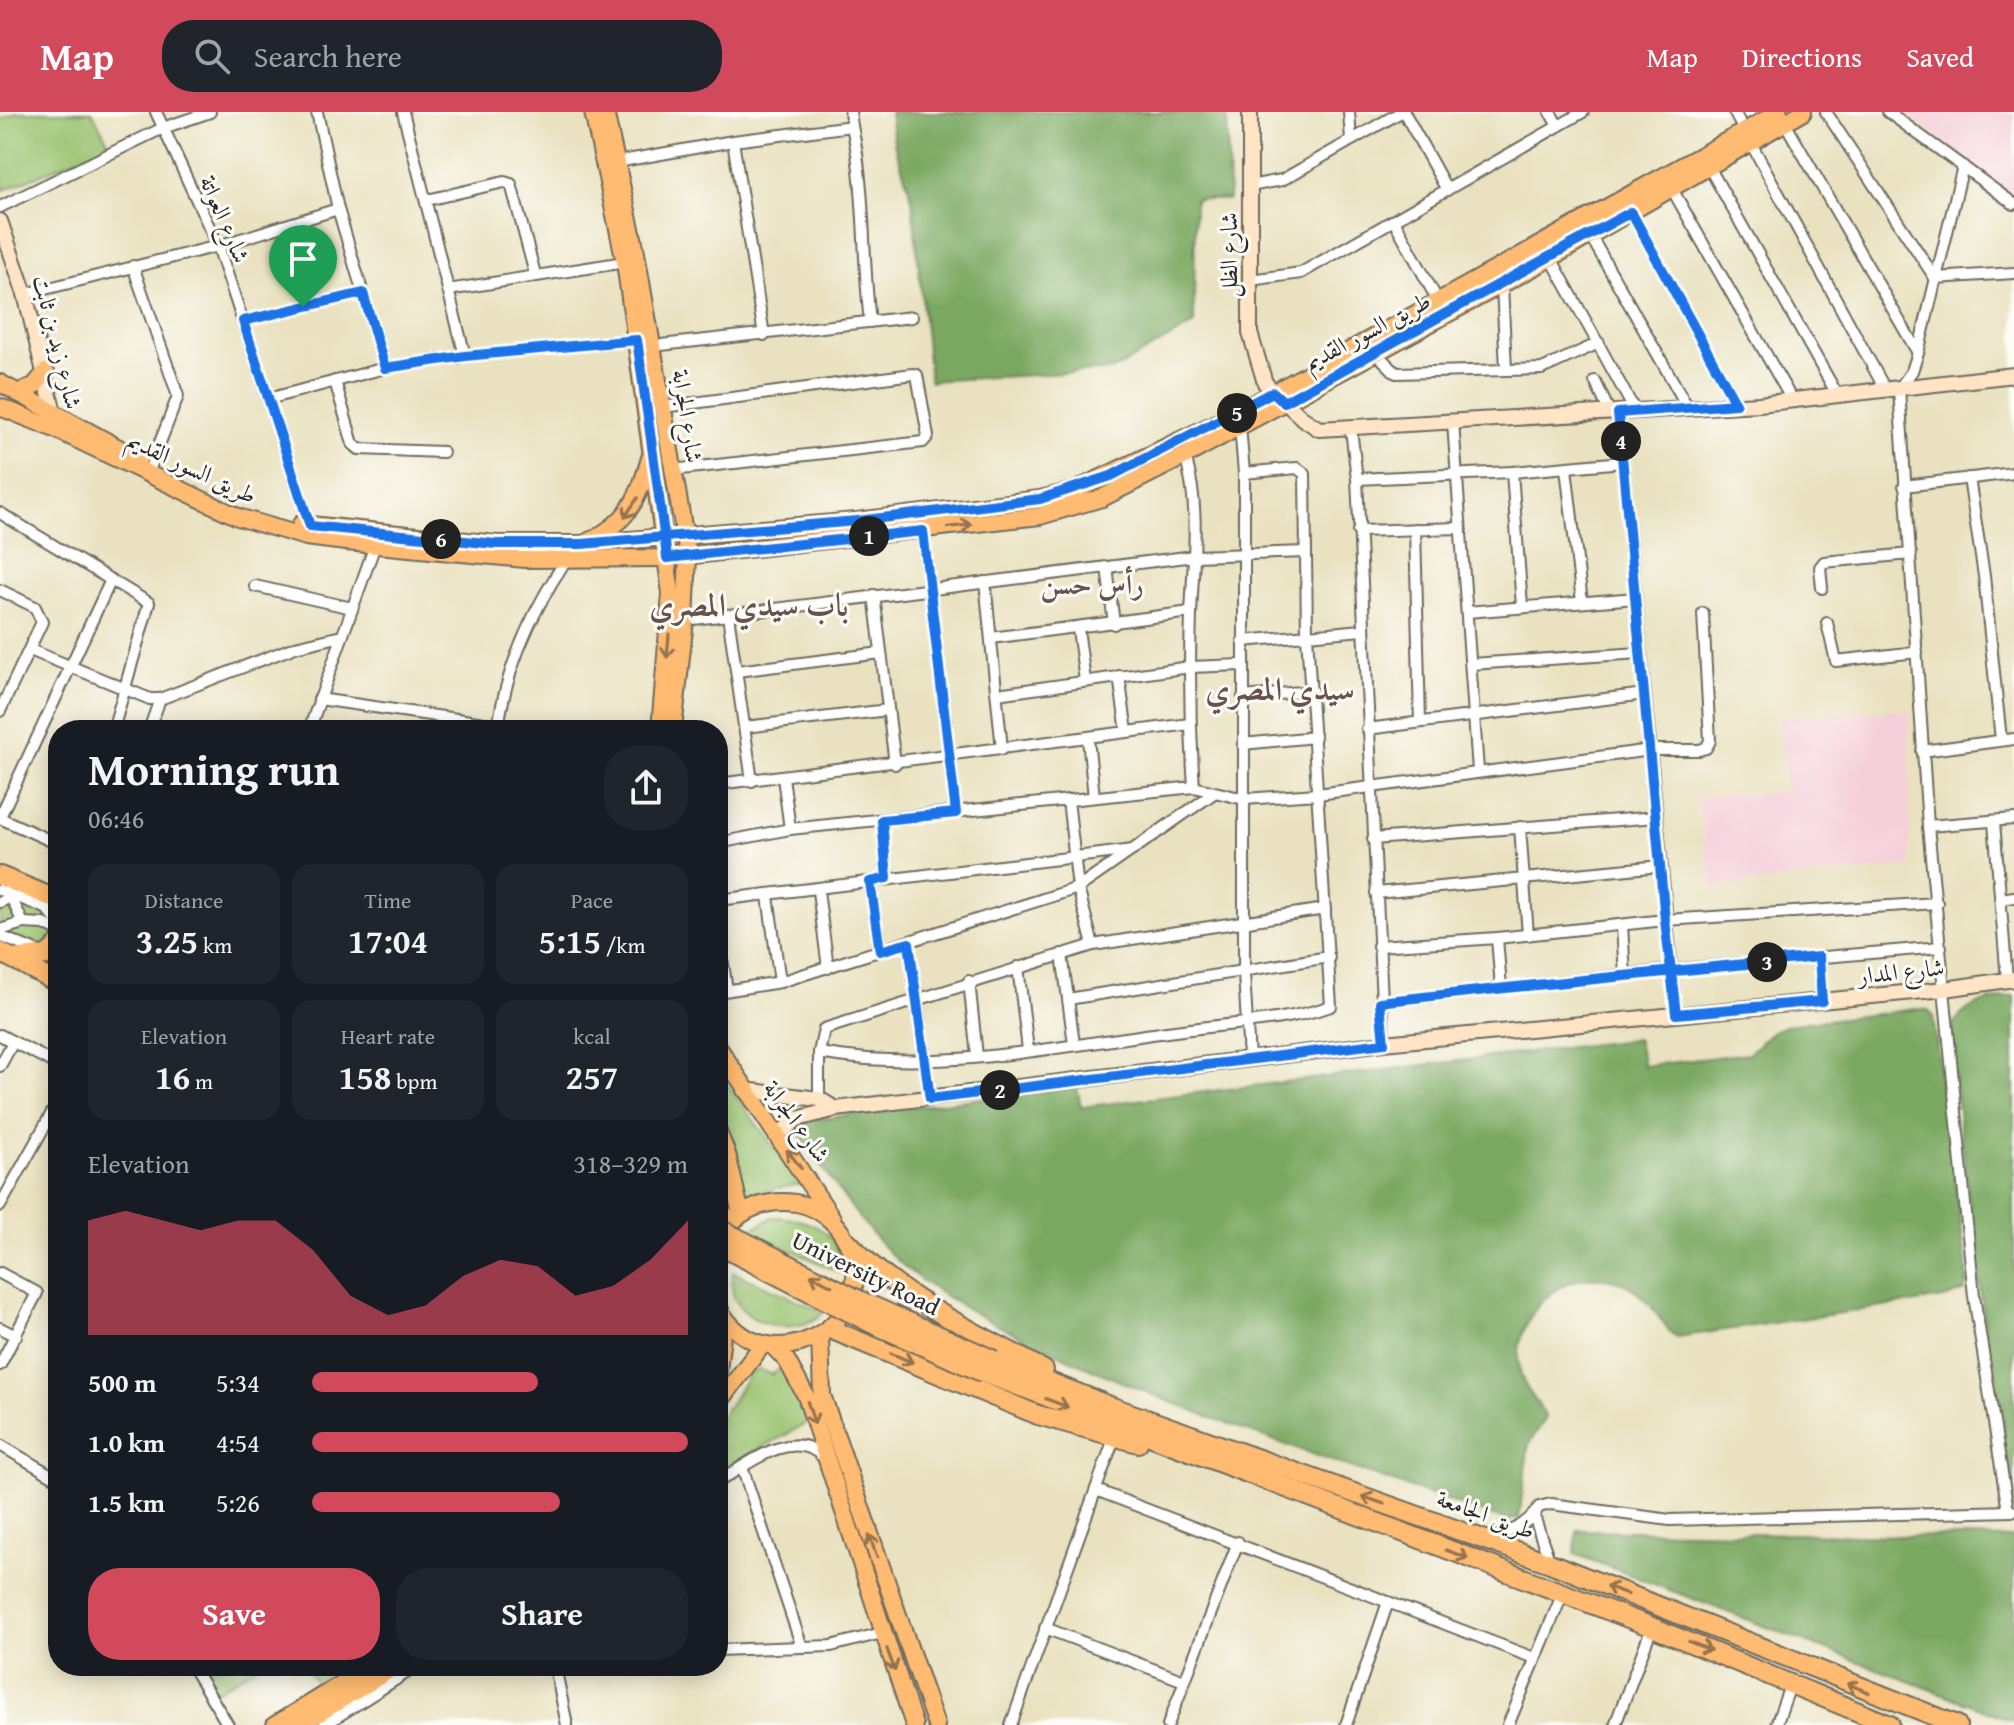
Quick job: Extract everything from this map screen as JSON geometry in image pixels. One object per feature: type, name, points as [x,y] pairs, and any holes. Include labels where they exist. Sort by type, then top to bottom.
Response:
[{"type":"highway","points":[[0,876],[48,896]]},
{"type":"highway","points":[[38,893],[48,904]]},
{"type":"highway","points":[[7,956],[48,954]]},
{"type":"highway","points":[[7,956],[48,978]]},
{"type":"highway","name":"University Road","points":[[728,1220],[861,1301],[989,1366]]},
{"type":"highway","points":[[848,1242],[869,1265],[925,1307],[1110,1406]]},
{"type":"highway","name":"University Road","points":[[728,1247],[871,1323],[989,1366]]},
{"type":"highway","points":[[825,1332],[1038,1415],[1116,1432]]},
{"type":"highway","points":[[989,1366],[1116,1432]]},
{"type":"highway","name":"طريق الجامعة","points":[[989,1366],[1486,1539],[1957,1725]]},
{"type":"highway","name":"طريق الجامعة","points":[[1116,1432],[1187,1451],[1563,1593],[1890,1725]]},
{"type":"main road","name":"شارع الجرابة","points":[[593,112],[611,163],[645,343],[652,449],[671,613],[661,720]]},
{"type":"main road","name":"شارع الجرابة","points":[[605,112],[625,262],[663,407],[688,555],[685,620],[674,720]]},
{"type":"main road","name":"طريق السور القديم","points":[[0,383],[56,422],[238,517],[306,537],[566,560],[667,558],[923,531],[1072,509],[1102,498],[1185,456],[1240,426],[1279,397],[1439,303],[1782,118],[1803,112]]},
{"type":"main road","name":"طريق السور القديم","points":[[0,407],[56,422],[238,508],[310,526],[496,544],[664,540],[957,510],[1063,494],[1111,476],[1377,354],[1672,189],[1748,138]]},
{"type":"main road","points":[[17,393],[34,386],[46,372]]},
{"type":"main road","points":[[581,544],[617,526],[629,514],[637,501],[652,449]]},
{"type":"main road","name":"شارع الجرابة","points":[[728,1064],[815,1187],[848,1242]]},
{"type":"main road","points":[[728,1219],[759,1205],[780,1201],[801,1204],[820,1212],[836,1225]]},
{"type":"main road","points":[[728,1392],[768,1345],[805,1343],[825,1332],[845,1310],[854,1288],[855,1264],[848,1242]]},
{"type":"main road","points":[[728,1320],[735,1329],[768,1345],[787,1361],[806,1396],[914,1725]]},
{"type":"main road","points":[[825,1332],[822,1395],[936,1725]]},
{"type":"main road","points":[[275,1725],[354,1676]]},
{"type":"main road","points":[[300,1725],[380,1676]]},
{"type":"street","name":"شارع العواتة","points":[[156,112],[218,246],[310,526]]},
{"type":"street","points":[[0,207],[163,128],[210,112]]},
{"type":"street","points":[[317,112],[338,209],[385,368]]},
{"type":"street","points":[[403,112],[465,356]]},
{"type":"street","points":[[850,112],[863,187],[862,254],[870,322]]},
{"type":"street","name":"شارع الظل","points":[[1250,112],[1250,333],[1259,371],[1279,397]]},
{"type":"street","points":[[1349,112],[1351,140]]},
{"type":"street","points":[[1250,186],[1282,180],[1403,112],[1447,190]]},
{"type":"street","points":[[1550,112],[1558,126]]},
{"type":"street","points":[[1250,280],[1301,273],[1583,112]]},
{"type":"street","points":[[1486,1539],[1508,1533],[1534,1516],[1539,1507],[1561,1504],[1609,1514],[1670,1520],[2011,1511],[1974,1296],[1928,826],[1911,554],[1892,390],[1734,112]]},
{"type":"street","points":[[1826,112],[1935,278]]},
{"type":"street","points":[[1888,112],[2014,204]]},
{"type":"street","points":[[1782,118],[1918,353]]},
{"type":"street","points":[[611,163],[733,141],[852,126]]},
{"type":"street","points":[[733,141],[764,335]]},
{"type":"street","points":[[1892,390],[1912,371],[1918,353],[1963,166]]},
{"type":"street","points":[[1709,167],[1838,396]]},
{"type":"street","points":[[427,200],[504,182],[511,184],[535,274]]},
{"type":"street","points":[[1672,189],[1792,400]]},
{"type":"street","points":[[25,294],[218,246],[338,209]]},
{"type":"street","points":[[1631,212],[1736,404]]},
{"type":"street","name":"شارع زيد بن ثابت","points":[[0,221],[25,294],[56,422]]},
{"type":"street","points":[[1395,222],[1439,303]]},
{"type":"street","points":[[1590,235],[1687,406]]},
{"type":"street","points":[[1551,258],[1635,411]]},
{"type":"street","points":[[448,290],[625,262]]},
{"type":"street","points":[[133,266],[178,396],[151,466]]},
{"type":"street","points":[[1935,278],[2014,273]]},
{"type":"street","points":[[1502,285],[1506,370]]},
{"type":"street","points":[[243,321],[363,293]]},
{"type":"street","points":[[268,399],[385,368],[465,356],[764,335],[912,317]]},
{"type":"street","points":[[1377,354],[1396,373],[1542,369],[1599,343]]},
{"type":"street","points":[[663,407],[913,374],[917,375],[928,436],[923,442],[672,470]]},
{"type":"street","points":[[1279,397],[1319,429],[1351,429],[1792,400],[2014,375]]},
{"type":"street","points":[[335,381],[353,444],[359,449],[443,452]]},
{"type":"street","points":[[1595,381],[1614,413],[1623,462],[1676,1014]]},
{"type":"street","points":[[1453,422],[1478,771]]},
{"type":"street","points":[[1240,426],[1244,473],[1244,973],[1249,1059]]},
{"type":"street","points":[[1351,429],[1357,479],[1384,1043]]},
{"type":"street","points":[[1185,456],[1195,497],[1190,667],[1194,787]]},
{"type":"street","points":[[1357,479],[1512,472],[1623,462]]},
{"type":"street","points":[[1566,468],[1582,602]]},
{"type":"street","points":[[819,1053],[860,1060],[925,1062],[1330,1008],[1307,635],[1302,470],[1244,473]]},
{"type":"street","points":[[1512,472],[1522,606]]},
{"type":"street","points":[[1904,486],[2014,473]]},
{"type":"street","points":[[1969,478],[1984,576],[2001,740]]},
{"type":"street","points":[[0,513],[149,605],[116,720]]},
{"type":"street","points":[[1358,531],[1461,528]]},
{"type":"street","points":[[1415,529],[1420,722]]},
{"type":"street","points":[[923,531],[956,813]]},
{"type":"street","points":[[312,720],[375,545]]},
{"type":"street","points":[[685,620],[1194,556],[1306,552]]},
{"type":"street","points":[[1822,588],[1820,567],[1824,562],[1911,554]]},
{"type":"street","points":[[500,720],[529,624],[566,560]]},
{"type":"street","points":[[1107,567],[1114,624]]},
{"type":"street","points":[[48,839],[0,817],[110,582]]},
{"type":"street","points":[[985,582],[1002,749]]},
{"type":"street","points":[[255,586],[352,608]]},
{"type":"street","points":[[0,590],[40,613],[42,622],[3,697],[0,711]]},
{"type":"street","points":[[874,595],[895,764]]},
{"type":"street","points":[[1467,612],[1636,598]]},
{"type":"street","points":[[991,638],[1191,612]]},
{"type":"street","points":[[728,841],[790,829],[1194,787],[1244,799],[1318,794],[1651,750],[1699,750],[1710,741],[1703,613]]},
{"type":"street","points":[[728,615],[752,781]]},
{"type":"street","points":[[1827,623],[1836,661],[1917,652]]},
{"type":"street","points":[[1078,629],[1085,681]]},
{"type":"street","points":[[1243,641],[1362,630]]},
{"type":"street","points":[[30,650],[160,699],[295,647],[342,636]]},
{"type":"street","points":[[737,671],[881,653]]},
{"type":"street","points":[[1471,664],[1640,653]]},
{"type":"street","points":[[997,694],[1190,667],[1242,665]]},
{"type":"street","points":[[1119,676],[1127,732]]},
{"type":"street","points":[[1243,697],[1312,691]]},
{"type":"street","points":[[1367,729],[1645,694]]},
{"type":"street","points":[[153,720],[160,699]]},
{"type":"street","points":[[319,699],[449,720]]},
{"type":"street","points":[[745,727],[888,710]]},
{"type":"street","points":[[728,783],[1190,724]]},
{"type":"street","points":[[1243,744],[1315,737]]},
{"type":"street","points":[[1088,738],[1094,797]]},
{"type":"street","points":[[1922,751],[2014,739]]},
{"type":"street","points":[[783,777],[790,829]]},
{"type":"street","points":[[728,990],[780,982],[1078,888],[1214,793]]},
{"type":"street","points":[[1068,800],[1078,888],[1093,945]]},
{"type":"street","points":[[1373,839],[1657,817]]},
{"type":"street","points":[[1928,826],[2014,819]]},
{"type":"street","points":[[882,820],[887,878]]},
{"type":"street","points":[[1994,822],[2010,979]]},
{"type":"street","points":[[1520,827],[1528,935]]},
{"type":"street","points":[[728,899],[818,891],[887,878],[1138,849]]},
{"type":"street","points":[[1376,893],[1661,866]]},
{"type":"street","points":[[870,882],[880,951]]},
{"type":"street","points":[[0,890],[23,923]]},
{"type":"street","points":[[818,891],[828,968]]},
{"type":"street","points":[[768,896],[780,982]]},
{"type":"street","points":[[2001,899],[2014,897]]},
{"type":"street","points":[[7,898],[48,910]]},
{"type":"street","points":[[1378,946],[1497,938],[1665,920],[1937,903]]},
{"type":"street","points":[[819,1099],[819,1053],[824,1029],[969,981],[1093,945],[1325,909]]},
{"type":"street","points":[[0,932],[23,923],[48,926]]},
{"type":"street","points":[[1622,925],[1625,976]]},
{"type":"street","points":[[0,932],[34,951],[48,948]]},
{"type":"street","points":[[1497,938],[1501,988]]},
{"type":"street","points":[[909,943],[930,1099]]},
{"type":"street","name":"شارع المدار","points":[[1380,1002],[1671,970],[1941,947]]},
{"type":"street","points":[[1062,954],[1074,1044]]},
{"type":"street","points":[[1068,999],[1329,957]]},
{"type":"street","points":[[1819,957],[1822,1001]]},
{"type":"street","points":[[1018,967],[1028,1050]]},
{"type":"street","name":"شارع المدار","points":[[777,1136],[797,1119],[836,1109],[1384,1043],[1945,989],[2010,979]]},
{"type":"street","points":[[969,981],[977,1056]]},
{"type":"street","points":[[0,1035],[48,1060]]},
{"type":"street","points":[[0,1066],[13,1042]]},
{"type":"street","points":[[744,1090],[819,1099],[836,1109]]},
{"type":"street","points":[[0,1206],[48,1120]]},
{"type":"street","points":[[0,1273],[37,1293],[0,1365]]},
{"type":"street","points":[[0,1328],[16,1336]]},
{"type":"street","points":[[1011,1725],[1116,1432]]},
{"type":"street","points":[[0,1445],[48,1473]]},
{"type":"street","points":[[728,1476],[787,1445],[811,1447],[827,1460]]},
{"type":"street","points":[[742,1467],[802,1647]]},
{"type":"street","points":[[1096,1490],[1534,1658]]},
{"type":"street","points":[[1534,1516],[1550,1563]]},
{"type":"street","points":[[1168,1725],[1238,1542]]},
{"type":"street","points":[[1508,1725],[1563,1593]]},
{"type":"street","points":[[1346,1725],[1388,1602]]},
{"type":"street","points":[[1615,1725],[1652,1627]]},
{"type":"street","points":[[1045,1628],[1184,1681]]},
{"type":"street","points":[[728,1650],[831,1646],[882,1633]]},
{"type":"street","points":[[198,1676],[228,1725]]},
{"type":"street","points":[[324,1725],[401,1676]]},
{"type":"street","points":[[557,1676],[567,1725]]},
{"type":"street","points":[[1776,1725],[1791,1683]]},
{"type":"shaded area","points":[[1907,112],[2014,112],[2014,199]]},
{"type":"shaded area","points":[[1909,710],[1910,866],[1713,887],[1697,797],[1787,792],[1778,718]]},
{"type":"green space","points":[[17,112],[92,112],[110,145],[4,190],[0,179],[0,120]]},
{"type":"green space","points":[[890,112],[1227,112],[1229,200],[1195,199],[1194,324],[1113,370],[930,381],[912,199],[894,142]]},
{"type":"green space","points":[[0,889],[44,908],[48,916],[48,941],[35,950],[0,933]]},
{"type":"green space","points":[[2014,996],[2014,1511],[2008,1511],[1948,1031],[1968,1009]]},
{"type":"green space","points":[[1928,1010],[1933,1017],[1968,1279],[1964,1291],[1950,1297],[1677,1337],[1644,1298],[1627,1285],[1606,1278],[1585,1278],[1566,1284],[1549,1295],[1535,1310],[1525,1328],[1519,1349],[1522,1377],[1546,1418],[1529,1443],[1519,1518],[1508,1521],[1174,1403],[1065,1357],[966,1309],[912,1273],[881,1244],[797,1132],[801,1123],[809,1120],[1077,1086],[1081,1107],[1637,1039],[1644,1066],[1749,1053],[1773,1031],[1787,1025]]},
{"type":"green space","points":[[728,1085],[801,1184],[742,1195],[738,1160],[728,1136]]},
{"type":"green space","points":[[773,1217],[800,1220],[822,1230],[836,1247],[841,1273],[749,1231]]},
{"type":"green space","points":[[733,1272],[824,1312],[811,1321],[795,1326],[763,1322],[749,1315],[738,1304],[732,1289]]},
{"type":"green space","points":[[783,1366],[796,1383],[809,1422],[728,1467],[728,1407],[749,1374],[760,1369],[772,1375]]},
{"type":"green space","points":[[1577,1530],[2014,1538],[2014,1721],[1575,1554]]},
{"type":"green space","points":[[206,1676],[241,1676],[215,1692]]},
{"type":"green space","points":[[311,1676],[333,1676],[318,1685]]},
{"type":"district","name":"رأس حسن","points":[[1092,583]]},
{"type":"district","name":"باب سيدي المصري","points":[[749,604]]},
{"type":"district","name":"سيدي المصري","points":[[1280,688]]},
{"type":"route","points":[[303,307],[243,321],[310,526],[496,544],[664,540],[1012,503],[1074,491],[1111,476],[1273,392],[1284,402],[1377,354],[1631,212],[1736,404],[1618,413],[1665,920],[1671,970],[1676,1014],[1822,1001],[1819,957],[1671,970],[1501,988],[1380,1002],[1384,1043],[930,1099],[909,943],[880,951],[870,882],[887,878],[882,820],[956,813],[923,531],[667,558],[664,540],[637,340],[465,356],[385,368],[363,293],[303,307]]}]
